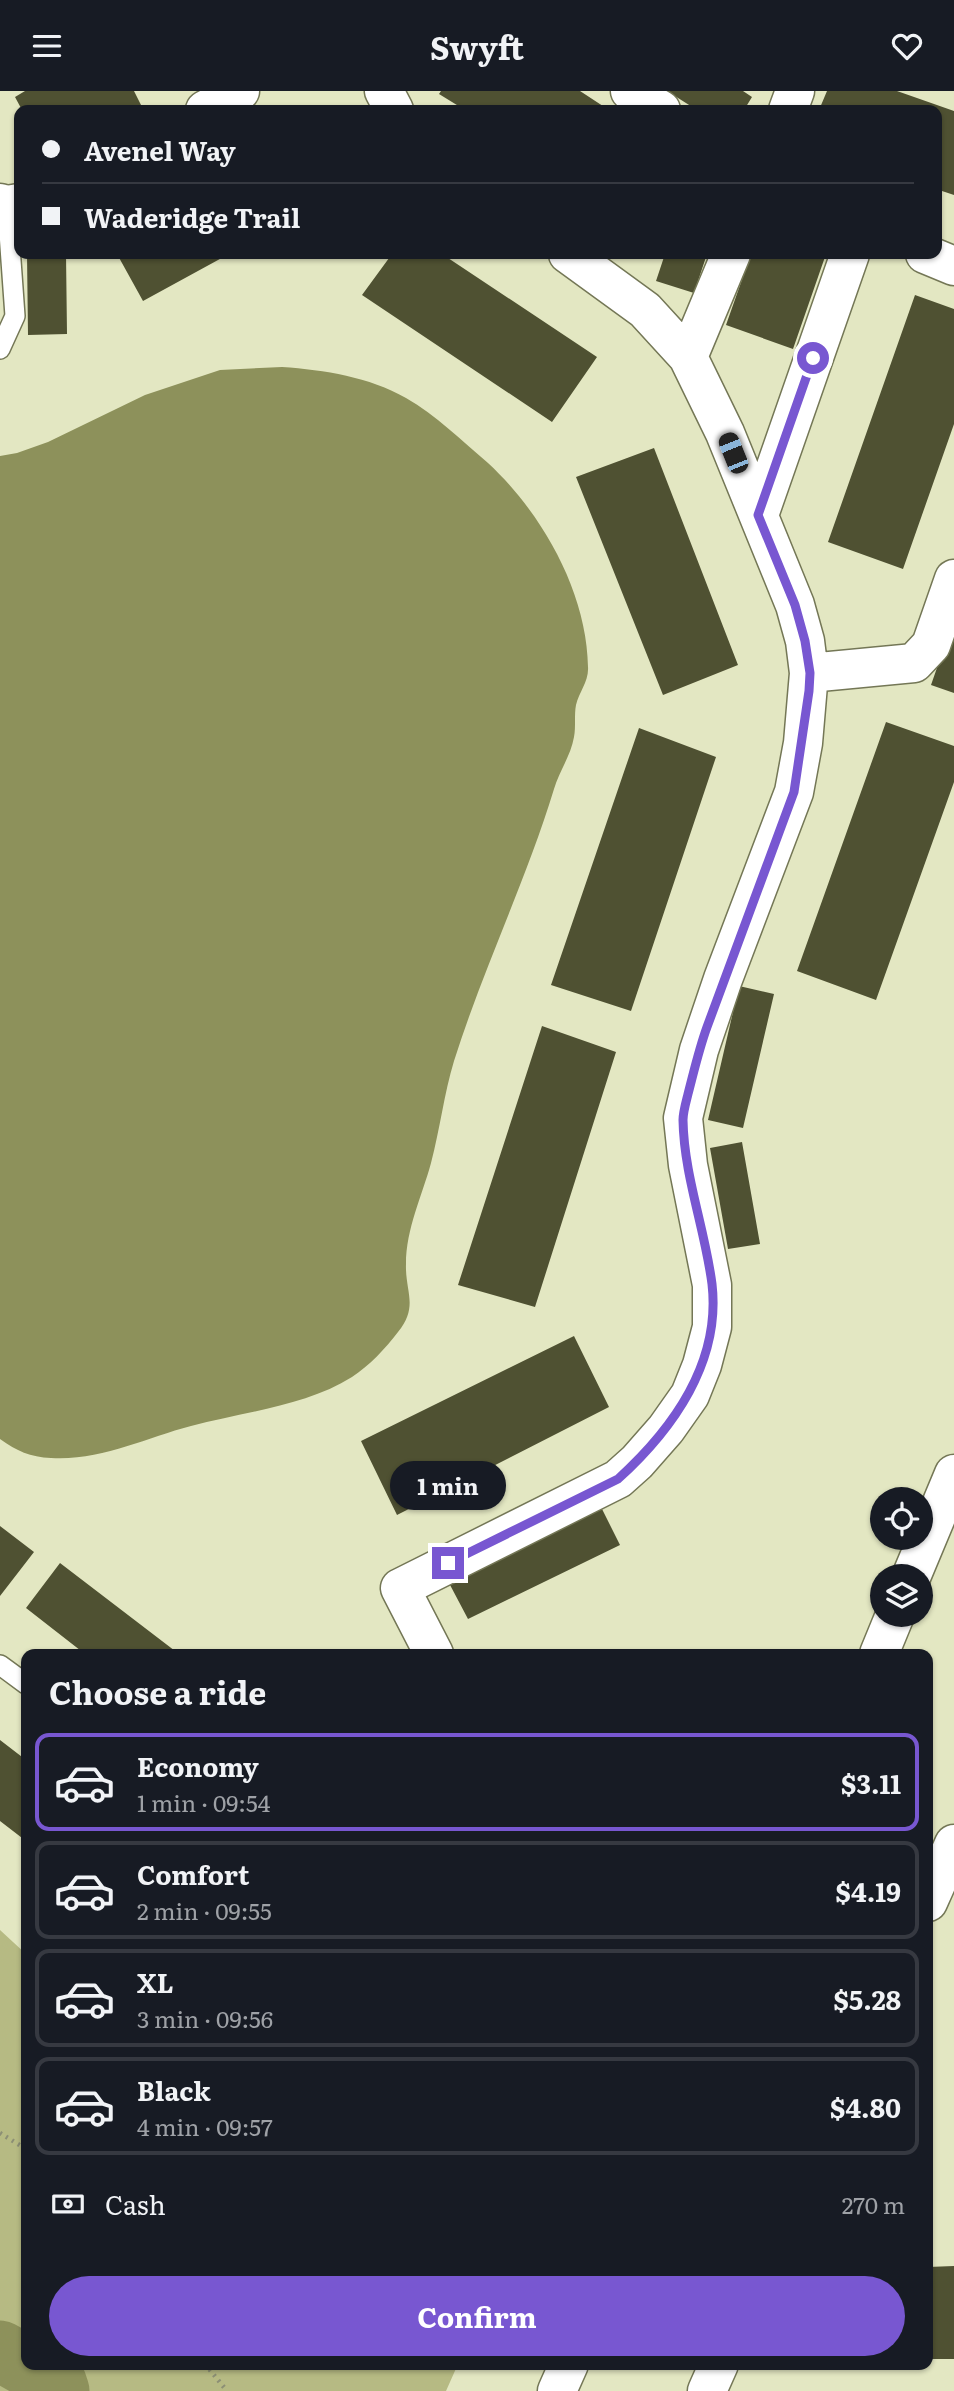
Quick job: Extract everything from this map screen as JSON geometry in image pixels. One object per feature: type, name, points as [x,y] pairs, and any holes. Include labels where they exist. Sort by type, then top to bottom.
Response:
[{"type":"main road","points":[[214,105],[240,91]]},
{"type":"main road","points":[[630,91],[653,105]]},
{"type":"main road","points":[[431,1649],[400,1588],[618,1479],[666,1429],[690,1395],[702,1365],[712,1327],[712,1285],[688,1165],[683,1118],[707,1027],[794,792],[803,743],[810,673],[805,641],[795,605],[725,433],[688,357],[645,310],[575,259]]},
{"type":"main road","points":[[688,357],[729,259]]},
{"type":"main road","points":[[758,515],[848,259]]},
{"type":"main road","points":[[937,259],[954,266]]},
{"type":"main road","points":[[810,673],[914,663],[931,645],[954,579]]},
{"type":"main road","points":[[916,1564],[954,1473]]},
{"type":"main road","points":[[881,1649],[890,1627]]},
{"type":"main road","points":[[933,1891],[954,1844]]},
{"type":"main road","points":[[557,2391],[566,2370]]},
{"type":"main road","points":[[706,2391],[716,2370]]},
{"type":"lane","points":[[0,349],[16,316],[9,203]]},
{"type":"lane","points":[[0,1665],[21,1680]]},
{"type":"path","points":[[0,2133],[21,2146]]},
{"type":"path","points":[[210,2370],[227,2391]]},
{"type":"shaded area","points":[[282,367],[346,376],[377,385],[406,398],[438,420],[488,463],[526,505],[558,556],[580,611],[586,639],[588,672],[576,705],[574,737],[454,1061],[431,1163],[409,1238],[406,1274],[409,1306],[408,1314],[398,1332],[358,1373],[334,1387],[295,1402],[191,1426],[88,1456],[51,1458],[30,1455],[0,1439],[0,456],[48,442],[145,395],[220,370]]},
{"type":"shaded area","points":[[0,1930],[21,1949],[21,2370],[455,2370],[446,2391],[0,2391]]},
{"type":"building","points":[[25,91],[134,91],[141,105],[19,105],[15,97]]},
{"type":"building","points":[[441,91],[580,91],[601,105],[457,105],[439,94]]},
{"type":"building","points":[[667,91],[743,91],[752,97],[747,105],[689,105]]},
{"type":"building","points":[[827,91],[897,91],[937,105],[821,105]]},
{"type":"building","points":[[942,107],[954,111],[954,195],[942,191]]},
{"type":"building","points":[[27,259],[66,259],[67,334],[28,335]]},
{"type":"building","points":[[120,259],[220,259],[143,301]]},
{"type":"building","points":[[388,259],[450,259],[597,357],[552,422],[362,295]]},
{"type":"building","points":[[663,259],[705,259],[694,293],[656,281]]},
{"type":"building","points":[[749,259],[824,259],[793,349],[726,325]]},
{"type":"building","points":[[915,295],[954,309],[954,424],[903,569],[828,542]]},
{"type":"building","points":[[654,448],[738,665],[663,695],[576,477]]},
{"type":"building","points":[[954,619],[954,693],[931,685]]},
{"type":"building","points":[[886,722],[954,746],[954,782],[876,1000],[797,971]]},
{"type":"building","points":[[639,728],[716,757],[631,1011],[551,985]]},
{"type":"building","points":[[739,986],[774,994],[743,1128],[708,1120]]},
{"type":"building","points":[[542,1026],[616,1052],[535,1307],[458,1285]]},
{"type":"building","points":[[742,1142],[760,1244],[728,1249],[710,1148]]},
{"type":"building","points":[[574,1336],[609,1407],[397,1515],[361,1441]]},
{"type":"building","points":[[602,1509],[620,1545],[468,1619],[449,1583]]},
{"type":"building","points":[[0,1526],[34,1552],[0,1596]]},
{"type":"building","points":[[60,1563],[172,1649],[79,1649],[26,1608]]},
{"type":"building","points":[[0,1740],[21,1756],[21,1837],[0,1821]]},
{"type":"building","points":[[954,2266],[954,2359],[933,2359],[933,2267]]},
{"type":"waterway","points":[[0,2351],[21,2363]]},
{"type":"waterway","points":[[34,2370],[56,2382],[59,2391]]},
{"type":"route","points":[[448,1563],[618,1479],[666,1429],[690,1395],[702,1365],[712,1327],[712,1285],[688,1165],[683,1118],[699,1051],[723,979],[794,792],[803,743],[810,673],[805,641],[795,605],[758,515],[813,358]]}]
